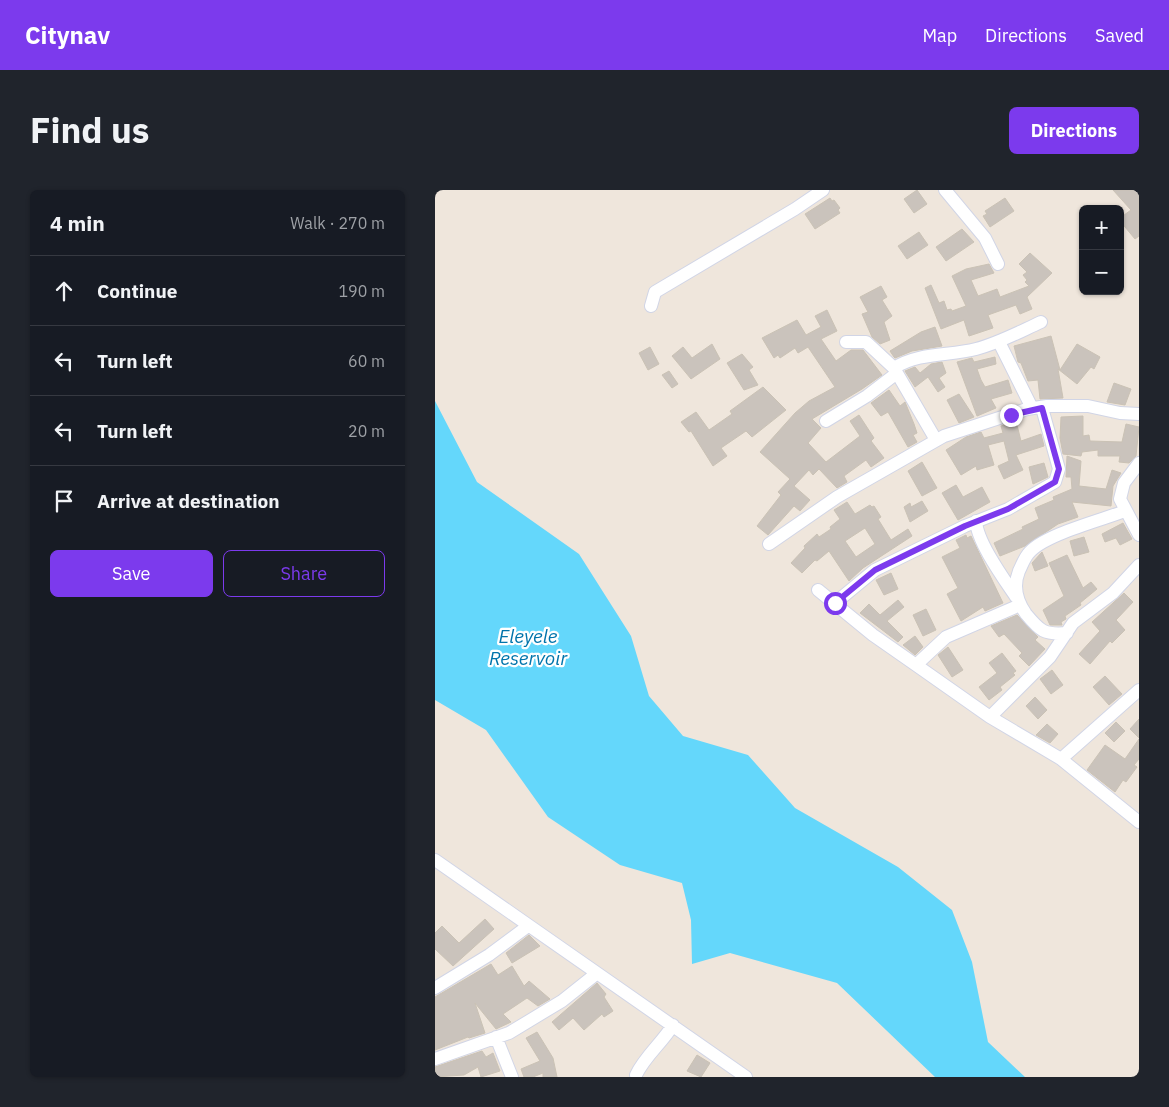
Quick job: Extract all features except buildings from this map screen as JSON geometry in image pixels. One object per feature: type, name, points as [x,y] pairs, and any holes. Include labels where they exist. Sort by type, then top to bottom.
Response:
[{"type":"street","points":[[651,306],[655,292],[795,209],[823,190]]},
{"type":"street","points":[[945,190],[985,238],[998,264]]},
{"type":"street","points":[[826,421],[867,396],[909,359],[975,349],[999,342],[1041,322]]},
{"type":"street","points":[[846,342],[866,342],[896,370],[936,440]]},
{"type":"street","points":[[835,603],[875,570],[976,521],[1008,509],[1055,482],[1059,469],[1037,408],[999,342]]},
{"type":"street","points":[[769,544],[837,497],[936,440],[1037,408],[1088,406],[1120,413],[1139,414]]},
{"type":"street","points":[[1139,463],[1124,483],[1120,499],[1139,535]]},
{"type":"street","points":[[1019,602],[1016,579],[1028,553],[1036,546],[1059,534],[1125,511]]},
{"type":"street","points":[[976,521],[977,528],[989,552],[1036,626],[1047,634],[1067,633]]},
{"type":"street","points":[[990,717],[1034,675],[1073,623],[1113,593],[1139,565]]},
{"type":"street","points":[[818,590],[873,635],[990,717],[1061,758],[1139,822]]},
{"type":"street","points":[[916,665],[946,637],[1019,602]]},
{"type":"street","points":[[1061,758],[1139,690]]},
{"type":"street","points":[[435,860],[746,1077]]},
{"type":"street","points":[[435,988],[489,955],[528,926]]},
{"type":"street","points":[[435,1059],[509,1033],[562,1001],[596,974]]},
{"type":"street","points":[[636,1075],[645,1058],[663,1041],[673,1025]]},
{"type":"street","points":[[496,1037],[512,1077]]},
{"type":"water","name":"Eleyele Reservoir","points":[[435,401],[477,482],[579,554],[631,636],[649,696],[683,736],[748,755],[795,808],[898,867],[952,910],[972,962],[988,1042],[1025,1077],[935,1077],[837,983],[730,953],[692,964],[691,920],[682,883],[620,865],[548,817],[486,730],[435,700]]},
{"type":"route","points":[[835,603],[875,570],[965,526],[1008,509],[1055,482],[1059,469],[1042,408],[1027,409],[1011,415]]}]
